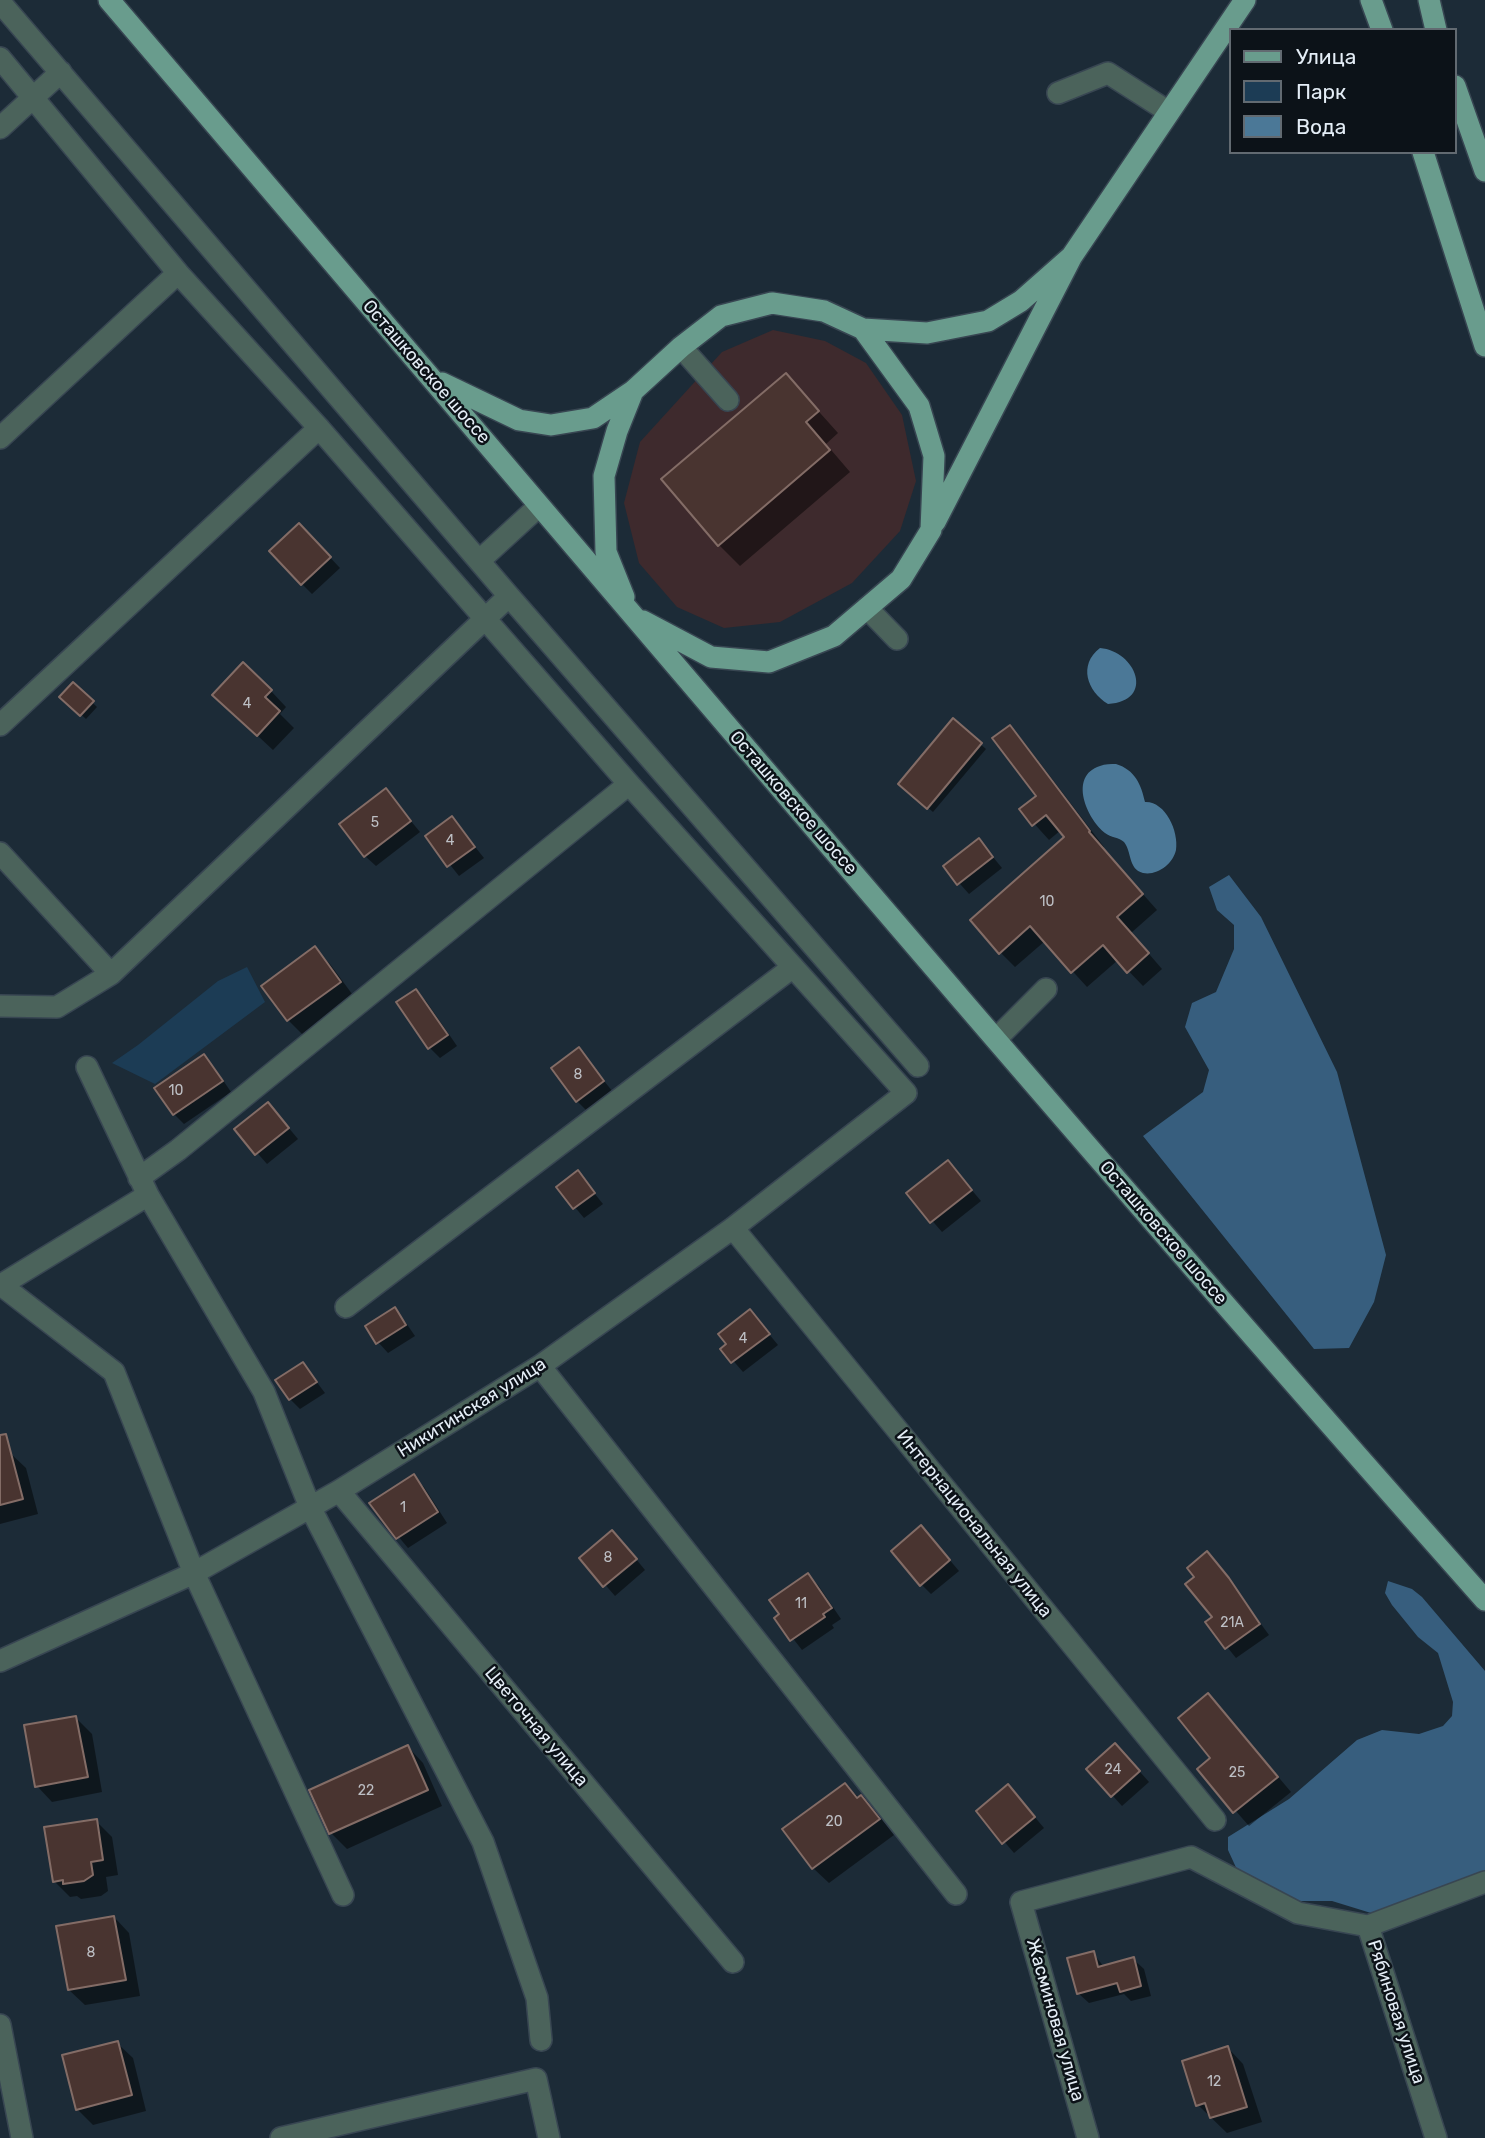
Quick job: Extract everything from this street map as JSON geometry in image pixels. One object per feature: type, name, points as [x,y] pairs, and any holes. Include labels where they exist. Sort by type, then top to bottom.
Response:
[{"type":"main road","name":"Осташковское шоссе","points":[[109,0],[996,1039],[1485,1600]]},
{"type":"main road","points":[[633,391],[617,431],[604,476],[606,552],[632,615],[711,657],[769,662],[834,636],[901,579],[931,530],[1072,256],[1245,0]]},
{"type":"main road","points":[[1371,0],[1381,28]]},
{"type":"main road","points":[[1429,0],[1436,28]]},
{"type":"main road","points":[[1457,92],[1485,171]]},
{"type":"main road","points":[[1425,154],[1485,317]]},
{"type":"main road","points":[[1425,154],[1485,346]]},
{"type":"main road","points":[[434,379],[519,420],[551,425],[593,418],[633,391],[681,347],[721,316],[772,303],[824,311],[863,329],[927,333],[988,321],[1021,301],[1072,256]]},
{"type":"main road","points":[[863,329],[919,406],[934,456],[931,530]]},
{"type":"street","points":[[0,2],[509,596],[918,1066]]},
{"type":"street","points":[[0,58],[178,273],[319,428],[629,784],[793,967],[346,1307]]},
{"type":"street","points":[[0,128],[61,72]]},
{"type":"street","points":[[1058,93],[1108,72],[1169,112]]},
{"type":"street","points":[[0,438],[178,273]]},
{"type":"street","points":[[681,347],[728,400]]},
{"type":"street","points":[[0,725],[319,428]]},
{"type":"street","points":[[479,561],[539,506]]},
{"type":"street","points":[[0,1006],[57,1007],[111,974],[509,596]]},
{"type":"street","points":[[867,608],[897,639]]},
{"type":"street","points":[[343,1895],[194,1573],[114,1372],[0,1285],[144,1186],[178,1150],[629,784]]},
{"type":"street","points":[[0,853],[111,974]]},
{"type":"street","name":"Никитинская улица","points":[[0,1661],[194,1573],[340,1491],[540,1366],[733,1228],[906,1093],[793,967]]},
{"type":"street","points":[[996,1039],[1046,989]]},
{"type":"street","points":[[87,1067],[144,1186],[264,1392],[310,1507],[483,1842],[537,1998],[541,2039]]},
{"type":"street","name":"Интернациональная улица","points":[[733,1228],[1215,1820]]},
{"type":"street","points":[[540,1366],[956,1894]]},
{"type":"street","name":"Цветочная улица","points":[[340,1491],[733,1962]]},
{"type":"street","name":"Жасминовая улица","points":[[1088,2138],[1021,1902],[1191,1857],[1298,1913],[1368,1926]]},
{"type":"street","name":"Рябиновая улица","points":[[1436,2138],[1368,1926],[1485,1882]]},
{"type":"street","points":[[0,2025],[22,2138]]},
{"type":"street","points":[[281,2138],[536,2079],[549,2138]]},
{"type":"shaded area","points":[[773,330],[825,341],[866,363],[902,415],[916,481],[900,531],[852,583],[780,622],[724,628],[677,607],[639,563],[624,503],[640,442],[722,352]]},
{"type":"shaded area","points":[[1229,875],[1261,917],[1337,1072],[1386,1255],[1374,1302],[1349,1348],[1314,1349],[1143,1136],[1203,1092],[1209,1070],[1185,1027],[1192,1003],[1216,992],[1234,949],[1234,925],[1217,910],[1209,887]]},
{"type":"shaded area","points":[[1388,1581],[1412,1589],[1422,1597],[1485,1671],[1485,1885],[1421,1910],[1371,1913],[1332,1901],[1294,1901],[1239,1874],[1228,1850],[1228,1837],[1289,1799],[1357,1740],[1382,1730],[1419,1734],[1443,1726],[1452,1716],[1453,1702],[1438,1653],[1418,1637],[1392,1605],[1385,1593]]},
{"type":"green space","points":[[247,967],[265,1002],[155,1084],[112,1063],[218,981]]},
{"type":"water","points":[[1100,648],[1113,651],[1123,658],[1136,676],[1136,686],[1132,694],[1123,701],[1108,704],[1090,685],[1087,670],[1089,662]]},
{"type":"water","points":[[1106,764],[1116,764],[1132,774],[1139,784],[1145,802],[1159,806],[1173,826],[1176,850],[1172,860],[1154,873],[1138,871],[1124,842],[1098,827],[1087,808],[1083,788],[1090,771]]},
{"type":"building","points":[[786,373],[819,411],[806,422],[830,450],[718,546],[661,479]]},
{"type":"building","points":[[299,523],[331,557],[301,585],[269,551]]},
{"type":"building","points":[[243,662],[272,690],[265,697],[280,711],[257,736],[212,695]]},
{"type":"building","points":[[73,682],[94,701],[80,716],[59,697]]},
{"type":"building","points":[[953,718],[982,743],[927,809],[898,784]]},
{"type":"building","points":[[1010,725],[1089,832],[1143,894],[1117,917],[1149,953],[1127,973],[1103,945],[1071,973],[1030,926],[999,954],[970,920],[1064,837],[1046,815],[1032,826],[1019,809],[1036,796],[992,738]]},
{"type":"building","points":[[386,788],[411,821],[364,857],[339,824]]},
{"type":"building","points":[[452,816],[475,847],[447,867],[425,836]]},
{"type":"building","points":[[979,838],[993,857],[957,885],[943,866]]},
{"type":"building","points":[[315,946],[341,982],[287,1021],[261,986]]},
{"type":"building","points":[[416,989],[448,1035],[428,1049],[396,1002]]},
{"type":"building","points":[[579,1047],[604,1081],[576,1102],[551,1068]]},
{"type":"building","points":[[204,1054],[223,1081],[173,1115],[154,1088]]},
{"type":"building","points":[[268,1102],[289,1128],[255,1155],[234,1129]]},
{"type":"building","points":[[948,1160],[972,1190],[930,1223],[906,1193]]},
{"type":"building","points":[[578,1170],[595,1193],[573,1209],[556,1187]]},
{"type":"building","points":[[395,1307],[406,1325],[376,1344],[365,1326]]},
{"type":"building","points":[[750,1309],[770,1334],[731,1363],[720,1349],[726,1344],[718,1334]]},
{"type":"building","points":[[303,1362],[317,1382],[289,1400],[275,1380]]},
{"type":"building","points":[[6,1434],[23,1499],[0,1505],[0,1435]]},
{"type":"building","points":[[414,1474],[438,1512],[396,1539],[369,1503]]},
{"type":"building","points":[[921,1525],[950,1560],[920,1586],[891,1551]]},
{"type":"building","points":[[612,1530],[637,1559],[603,1587],[579,1558]]},
{"type":"building","points":[[1207,1551],[1260,1624],[1225,1649],[1205,1622],[1212,1617],[1185,1584],[1194,1577],[1187,1568]]},
{"type":"building","points":[[808,1573],[832,1608],[823,1614],[825,1617],[790,1641],[774,1618],[779,1614],[769,1600]]},
{"type":"building","points":[[1208,1693],[1278,1777],[1233,1813],[1197,1769],[1210,1758],[1178,1718]]},
{"type":"building","points":[[76,1716],[88,1777],[35,1787],[24,1725]]},
{"type":"building","points":[[1115,1743],[1140,1771],[1111,1797],[1086,1769]]},
{"type":"building","points":[[408,1745],[428,1790],[329,1834],[309,1790]]},
{"type":"building","points":[[845,1783],[857,1798],[861,1795],[880,1819],[812,1869],[782,1829]]},
{"type":"building","points":[[1008,1784],[1035,1817],[1002,1844],[976,1811]]},
{"type":"building","points":[[97,1819],[103,1860],[91,1862],[93,1875],[84,1881],[63,1884],[63,1880],[53,1882],[44,1827]]},
{"type":"building","points":[[114,1916],[126,1980],[68,1990],[56,1926]]},
{"type":"building","points":[[1094,1951],[1098,1967],[1134,1957],[1141,1986],[1120,1992],[1117,1983],[1077,1994],[1067,1958]]},
{"type":"building","points":[[118,2041],[132,2095],[76,2110],[62,2055]]},
{"type":"building","points":[[1228,2046],[1247,2107],[1210,2118],[1205,2103],[1196,2106],[1182,2061]]}]
